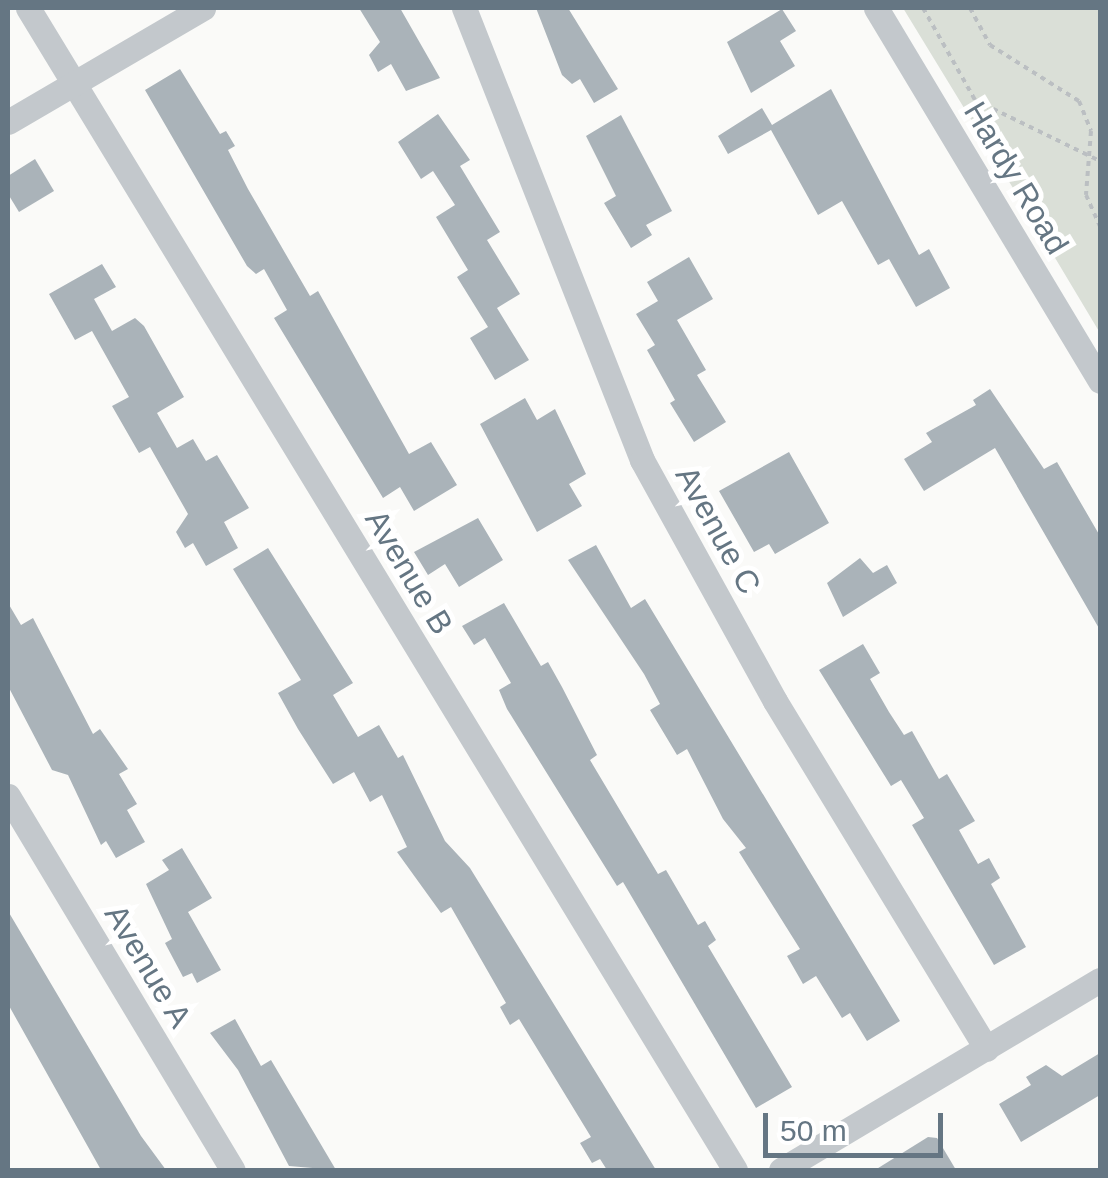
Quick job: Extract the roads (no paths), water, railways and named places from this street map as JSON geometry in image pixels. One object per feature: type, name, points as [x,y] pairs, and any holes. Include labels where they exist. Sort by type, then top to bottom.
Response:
[{"type":"street","name":"Avenue B","points":[[28,8],[735,1170]]},
{"type":"street","points":[[8,122],[203,8]]},
{"type":"street","name":"Avenue C","points":[[464,8],[642,460],[785,718],[987,1048]]},
{"type":"street","name":"Hardy Road","points":[[876,8],[1100,381]]},
{"type":"street","name":"Avenue A","points":[[8,796],[232,1170]]},
{"type":"street","points":[[780,1170],[1100,980]]}]
